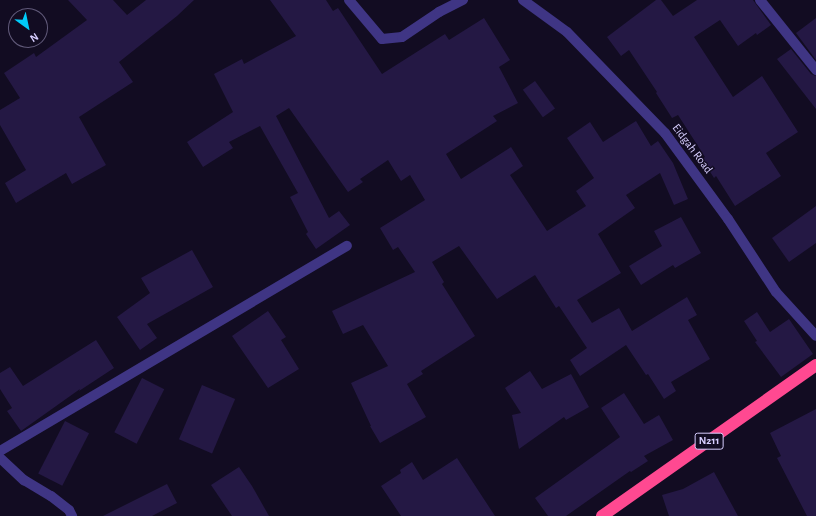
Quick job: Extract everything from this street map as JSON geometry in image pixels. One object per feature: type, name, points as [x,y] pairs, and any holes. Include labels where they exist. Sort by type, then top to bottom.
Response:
[{"type":"highway","name":"N211","points":[[602,516],[816,365]]},
{"type":"street","points":[[349,0],[382,39],[402,37],[439,12],[463,0]]},
{"type":"street","name":"Eidgah Road","points":[[523,0],[567,32],[665,133],[728,219],[776,292],[816,336]]},
{"type":"street","points":[[760,0],[816,70]]},
{"type":"street","points":[[0,451],[347,246]]},
{"type":"street","points":[[0,458],[24,480],[51,496],[69,510],[72,516]]},
{"type":"building","points":[[68,0],[113,0],[127,15],[146,0],[194,0],[177,16],[119,62],[133,82],[79,117],[106,165],[72,184],[66,173],[16,203],[5,183],[26,170],[0,125],[0,110],[20,98],[4,73],[34,53],[36,57],[87,20]]},
{"type":"building","points":[[270,0],[326,0],[333,11],[338,8],[382,74],[445,34],[449,40],[484,18],[510,60],[499,67],[518,103],[493,116],[497,121],[446,154],[461,179],[511,147],[523,166],[510,175],[547,231],[586,206],[576,191],[594,178],[567,138],[590,122],[603,142],[636,121],[651,146],[658,141],[673,163],[688,199],[674,205],[660,173],[626,195],[635,208],[598,234],[621,273],[577,300],[592,323],[619,308],[632,331],[687,297],[697,315],[688,320],[710,359],[671,382],[676,391],[664,399],[648,374],[646,375],[626,345],[580,376],[570,360],[587,348],[559,306],[556,308],[535,275],[497,299],[459,246],[432,262],[444,282],[442,284],[475,336],[421,371],[423,374],[407,384],[426,417],[380,443],[370,426],[351,383],[388,366],[363,325],[343,334],[332,311],[415,272],[398,247],[393,250],[380,228],[425,200],[410,175],[401,181],[388,160],[360,179],[363,182],[348,192],[289,108],[276,116],[329,218],[339,211],[350,225],[316,249],[306,234],[308,232],[290,197],[298,193],[260,126],[229,142],[233,148],[203,167],[187,142],[233,112],[214,74],[242,59],[244,64],[296,36]]},
{"type":"building","points":[[656,0],[661,0],[673,16],[697,0],[753,0],[771,25],[757,35],[756,33],[738,46],[720,20],[694,37],[733,97],[762,76],[798,132],[766,153],[781,176],[735,206],[716,176],[714,178],[702,159],[705,157],[678,115],[672,118],[656,93],[657,92],[629,50],[621,56],[607,37]]},
{"type":"building","points":[[816,18],[816,60],[796,33]]},
{"type":"building","points":[[791,49],[811,74],[816,76],[816,109],[777,59]]},
{"type":"building","points":[[535,81],[555,109],[543,117],[523,90]]},
{"type":"building","points":[[816,206],[816,243],[789,262],[772,238]]},
{"type":"building","points":[[681,217],[701,253],[675,268],[673,265],[641,285],[629,266],[662,246],[654,231]]},
{"type":"building","points":[[192,250],[213,287],[147,324],[157,338],[140,350],[117,317],[150,293],[141,278]]},
{"type":"building","points":[[268,311],[286,337],[281,340],[299,369],[268,388],[232,336]]},
{"type":"building","points":[[757,312],[770,332],[789,319],[813,354],[781,377],[755,342],[757,341],[744,321]]},
{"type":"building","points":[[96,340],[114,368],[79,391],[80,389],[21,431],[7,411],[12,408],[0,389],[0,373],[10,367],[23,386]]},
{"type":"building","points":[[530,371],[542,389],[571,374],[589,407],[566,420],[564,417],[519,449],[512,415],[521,413],[505,388]]},
{"type":"building","points":[[142,378],[164,389],[137,444],[114,432]]},
{"type":"building","points":[[202,385],[235,399],[212,453],[179,439]]},
{"type":"building","points":[[624,393],[644,424],[659,415],[673,440],[644,456],[648,461],[631,472],[630,471],[566,516],[548,516],[535,498],[620,437],[601,408]]},
{"type":"building","points":[[816,409],[816,516],[807,516],[777,458],[781,456],[770,433]]},
{"type":"building","points":[[65,421],[89,433],[62,486],[38,474]]},
{"type":"building","points":[[457,458],[495,516],[401,516],[381,486],[401,473],[400,470],[412,462],[423,480]]},
{"type":"building","points":[[239,467],[269,516],[232,516],[211,485]]},
{"type":"building","points":[[714,472],[738,516],[669,516],[662,495],[683,489]]},
{"type":"building","points":[[167,484],[177,503],[152,516],[103,516]]}]
